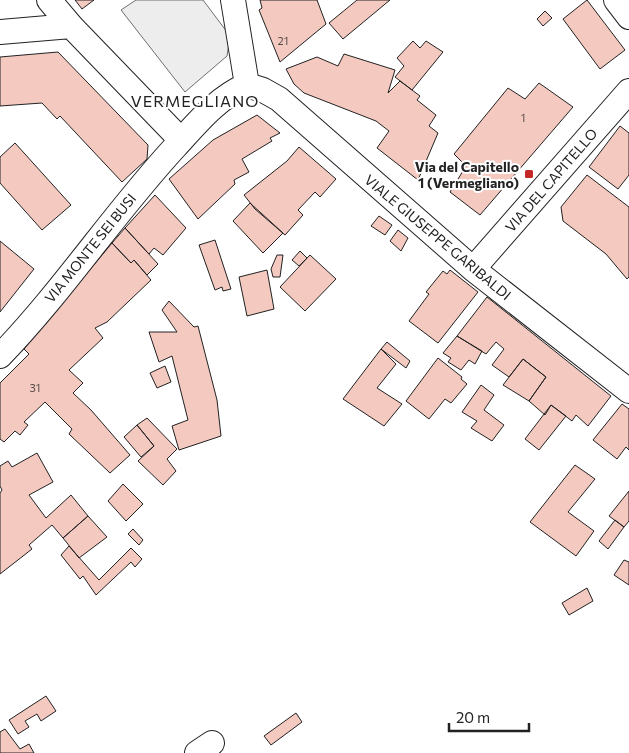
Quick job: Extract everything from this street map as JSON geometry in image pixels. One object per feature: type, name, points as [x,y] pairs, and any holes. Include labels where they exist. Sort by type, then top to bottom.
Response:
[{"type":"street","points":[[49,0],[71,26],[181,140]]},
{"type":"street","points":[[616,0],[629,17]]},
{"type":"street","points":[[234,9],[247,85]]},
{"type":"street","points":[[0,32],[71,26]]},
{"type":"street","name":"VIA MONTE SEI BUSI","points":[[0,356],[181,140],[217,101],[230,92],[247,85]]},
{"type":"street","name":"VIALE GIUSEPPE GARIBALDI","points":[[247,85],[263,90],[279,99],[473,269],[629,391]]},
{"type":"street","name":"VIA DEL CAPITELLO","points":[[473,269],[629,90]]},
{"type":"shaded area","points":[[136,0],[203,0],[230,36],[227,56],[185,92],[121,10]]},
{"type":"building","points":[[75,0],[94,0],[82,9]]},
{"type":"building","points":[[260,0],[317,0],[326,24],[280,62],[259,10],[262,8]]},
{"type":"building","points":[[357,0],[390,0],[343,39],[329,23]]},
{"type":"building","points":[[587,0],[625,50],[600,69],[563,19]]},
{"type":"building","points":[[545,11],[552,18],[543,26],[537,19]]},
{"type":"building","points":[[413,41],[420,48],[426,41],[443,52],[412,90],[395,77],[404,66],[397,58]]},
{"type":"building","points":[[58,52],[148,145],[147,159],[122,182],[60,116],[57,119],[42,103],[0,106],[0,57]]},
{"type":"building","points":[[344,54],[395,70],[388,93],[400,81],[420,96],[417,100],[436,115],[429,126],[438,133],[418,180],[377,148],[389,131],[376,121],[304,93],[294,84],[286,69],[317,57],[338,66]]},
{"type":"building","points":[[539,83],[573,107],[480,215],[450,192],[466,166],[454,154],[508,88],[525,99]]},
{"type":"building","points":[[257,115],[280,133],[270,138],[272,141],[242,159],[249,172],[234,180],[235,184],[198,219],[169,179],[213,140]]},
{"type":"building","points":[[620,126],[629,133],[629,175],[618,189],[589,167]]},
{"type":"building","points":[[15,143],[71,205],[42,230],[0,183],[0,157]]},
{"type":"building","points":[[299,147],[336,179],[320,197],[315,192],[298,210],[303,215],[285,235],[255,209],[244,195],[287,161]]},
{"type":"building","points":[[587,175],[629,207],[629,277],[627,279],[606,254],[563,221],[561,207]]},
{"type":"building","points":[[155,195],[186,228],[163,255],[154,248],[149,254],[125,228]]},
{"type":"building","points":[[250,203],[283,233],[263,253],[233,221]]},
{"type":"building","points":[[379,216],[392,225],[385,235],[371,226]]},
{"type":"building","points":[[125,228],[158,264],[147,275],[134,260],[131,263],[112,243]]},
{"type":"building","points":[[398,230],[408,238],[401,251],[390,241]]},
{"type":"building","points":[[215,240],[231,289],[223,291],[222,287],[215,290],[199,245]]},
{"type":"building","points":[[0,241],[34,269],[0,312]]},
{"type":"building","points":[[112,243],[131,263],[134,260],[151,280],[107,322],[95,328],[103,338],[69,370],[83,383],[73,393],[91,410],[130,455],[110,473],[69,434],[72,429],[45,402],[24,422],[28,425],[20,435],[15,431],[4,442],[0,439],[0,383],[29,354],[24,349]]},
{"type":"building","points":[[300,251],[307,258],[299,266],[292,260]]},
{"type":"building","points":[[277,255],[283,255],[280,277],[273,277],[271,269]]},
{"type":"building","points":[[310,255],[336,279],[305,311],[280,287]]},
{"type":"building","points":[[267,270],[274,309],[247,316],[239,277]]},
{"type":"building","points":[[450,270],[478,292],[438,343],[409,321],[429,294],[426,292],[443,271],[447,274]]},
{"type":"building","points":[[487,297],[611,396],[588,426],[576,415],[572,421],[551,405],[545,415],[529,401],[546,377],[523,359],[509,377],[492,365],[504,349],[496,342],[486,354],[457,336]]},
{"type":"building","points":[[169,301],[194,327],[198,326],[217,400],[221,436],[179,450],[172,426],[188,420],[172,356],[159,362],[149,332],[177,332],[162,310]]},
{"type":"building","points":[[457,336],[482,351],[475,364],[469,360],[461,370],[448,362],[451,358],[443,353]]},
{"type":"building","points":[[387,342],[410,361],[406,368],[381,349]]},
{"type":"building","points":[[381,349],[396,364],[377,388],[402,404],[384,426],[343,399]]},
{"type":"building","points":[[438,358],[462,377],[461,379],[467,384],[451,403],[445,399],[429,419],[406,401]]},
{"type":"building","points":[[523,359],[546,377],[529,401],[503,385]]},
{"type":"building","points":[[165,366],[171,382],[157,388],[150,373]]},
{"type":"building","points":[[481,385],[494,395],[484,410],[504,425],[492,441],[471,428],[477,421],[462,412]]},
{"type":"building","points":[[622,404],[629,409],[629,450],[626,447],[617,459],[593,440]]},
{"type":"building","points":[[551,405],[566,416],[539,450],[525,439]]},
{"type":"building","points":[[147,418],[177,449],[167,459],[176,471],[163,485],[138,461],[154,446],[137,425]]},
{"type":"building","points":[[137,425],[154,446],[141,457],[124,437]]},
{"type":"building","points":[[37,453],[53,482],[29,495],[46,518],[71,495],[88,516],[63,538],[52,525],[29,545],[32,549],[0,574],[0,493],[2,490],[0,486],[0,466],[8,461],[12,467]]},
{"type":"building","points":[[575,465],[595,479],[568,512],[594,531],[576,556],[530,522]]},
{"type":"building","points":[[123,484],[143,504],[126,521],[108,501]]},
{"type":"building","points":[[629,491],[629,521],[624,527],[609,516]]},
{"type":"building","points":[[88,516],[107,537],[79,558],[63,538]]},
{"type":"building","points":[[615,520],[624,527],[608,549],[599,541]]},
{"type":"building","points":[[133,529],[143,540],[139,545],[128,534]]},
{"type":"building","points":[[69,546],[99,580],[131,548],[142,559],[135,567],[131,562],[96,595],[83,576],[80,579],[61,555]]},
{"type":"building","points":[[624,560],[629,562],[629,585],[614,575]]},
{"type":"building","points":[[587,588],[593,601],[569,615],[562,603]]},
{"type":"building","points":[[46,696],[56,711],[41,721],[37,714],[25,721],[29,727],[18,734],[9,720]]},
{"type":"building","points":[[296,713],[302,722],[271,745],[264,736]]},
{"type":"building","points":[[5,729],[20,749],[29,744],[34,753],[0,753],[0,732]]},
{"type":"place","name":"Via del Capitello 1 (Vermegliano)","points":[[529,174]]},
{"type":"district","name":"VERMEGLIANO","points":[[195,100]]}]
